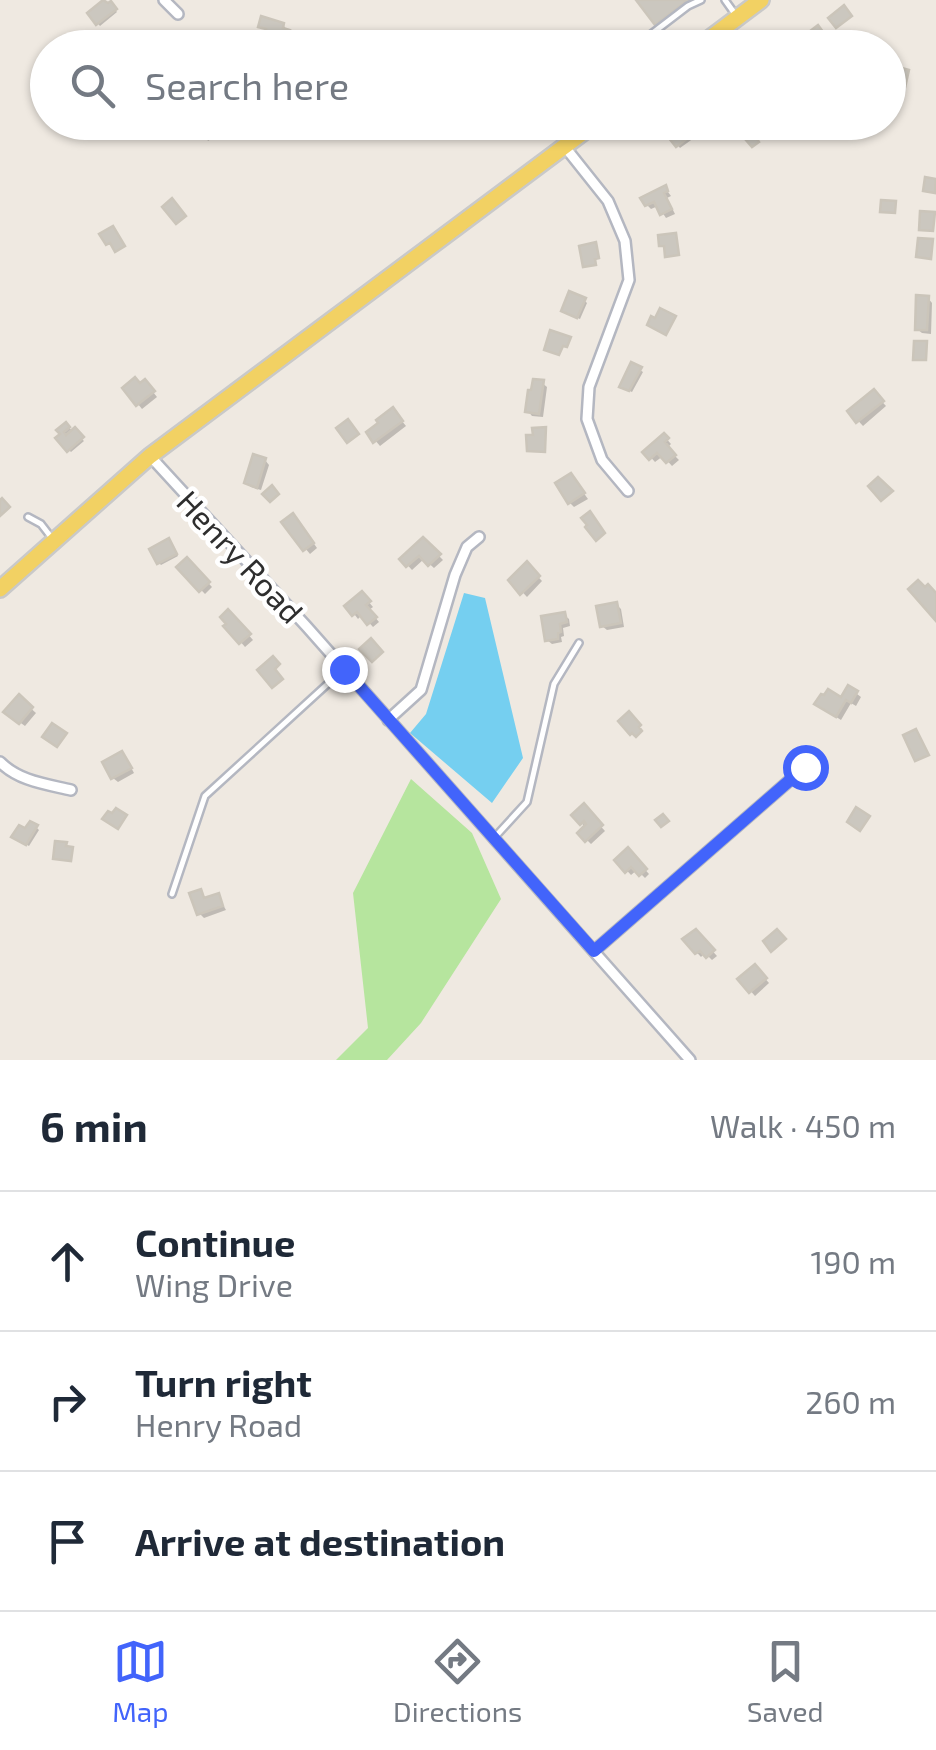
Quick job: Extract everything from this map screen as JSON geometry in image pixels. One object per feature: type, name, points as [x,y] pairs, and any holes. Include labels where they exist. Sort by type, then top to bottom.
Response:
[{"type":"main road","points":[[721,30],[761,0]]},
{"type":"main road","points":[[0,589],[150,456],[574,140]]},
{"type":"street","points":[[164,0],[178,14]]},
{"type":"street","points":[[565,147],[608,200],[626,241],[629,280],[589,387],[587,420],[602,460],[628,491]]},
{"type":"street","name":"Henry Road","points":[[150,456],[690,1060]]},
{"type":"street","points":[[388,720],[421,690],[455,575],[467,548],[480,537]]},
{"type":"street","points":[[0,762],[32,782],[70,790]]},
{"type":"street","points":[[594,951],[805,767]]},
{"type":"lane","points":[[657,30],[701,0]]},
{"type":"lane","points":[[725,0],[737,18]]},
{"type":"lane","points":[[28,516],[54,540]]},
{"type":"lane","points":[[494,839],[527,802],[554,684],[579,643]]},
{"type":"lane","points":[[172,894],[205,796],[344,669]]},
{"type":"green space","points":[[411,779],[472,833],[501,899],[421,1023],[387,1060],[336,1060],[368,1028],[353,893]]},
{"type":"water","points":[[464,593],[485,598],[523,758],[492,803],[410,733],[426,714]]},
{"type":"building","points":[[103,0],[111,1],[117,9],[96,25],[87,13]]},
{"type":"building","points":[[636,0],[688,0],[655,25]]},
{"type":"building","points":[[844,5],[852,16],[836,28],[828,18]]},
{"type":"building","points":[[261,16],[284,23],[283,28],[290,30],[266,30],[258,27]]},
{"type":"building","points":[[925,177],[936,179],[935,193],[923,191]]},
{"type":"building","points":[[666,185],[668,191],[664,193],[672,209],[660,215],[654,202],[645,206],[640,198]]},
{"type":"building","points":[[172,198],[186,216],[176,224],[162,207]]},
{"type":"building","points":[[881,200],[896,201],[895,213],[880,212]]},
{"type":"building","points":[[920,211],[935,212],[933,231],[919,230]]},
{"type":"building","points":[[113,226],[125,246],[115,252],[99,234]]},
{"type":"building","points":[[676,233],[679,255],[665,257],[658,235]]},
{"type":"building","points":[[918,238],[933,239],[931,259],[916,257]]},
{"type":"building","points":[[596,242],[596,265],[583,267],[579,246]]},
{"type":"building","points":[[569,291],[586,298],[577,318],[561,311]]},
{"type":"building","points":[[916,295],[929,296],[927,330],[915,330]]},
{"type":"building","points":[[660,308],[676,316],[666,335],[647,325]]},
{"type":"building","points":[[550,330],[571,337],[559,355],[544,350]]},
{"type":"building","points":[[914,341],[927,341],[926,360],[913,360]]},
{"type":"building","points":[[631,362],[642,367],[629,391],[619,387]]},
{"type":"building","points":[[135,377],[140,383],[145,379],[155,391],[136,406],[122,388]]},
{"type":"building","points":[[533,379],[544,380],[539,414],[525,412]]},
{"type":"building","points":[[874,389],[884,401],[856,423],[847,411]]},
{"type":"building","points":[[393,407],[403,421],[373,443],[366,432]]},
{"type":"building","points":[[348,419],[359,434],[347,443],[336,428]]},
{"type":"building","points":[[66,422],[70,427],[64,432],[66,435],[75,427],[84,437],[67,452],[55,438],[60,434],[56,430]]},
{"type":"building","points":[[546,427],[545,452],[527,451],[526,435],[533,435],[532,428]]},
{"type":"building","points":[[664,433],[669,438],[665,442],[676,455],[666,463],[657,453],[649,460],[642,452]]},
{"type":"building","points":[[253,454],[266,458],[257,488],[244,483]]},
{"type":"building","points":[[571,473],[585,493],[568,504],[555,483]]},
{"type":"building","points":[[878,477],[893,491],[881,501],[868,486]]},
{"type":"building","points":[[272,485],[279,494],[270,502],[262,494]]},
{"type":"building","points":[[0,500],[10,507],[0,516]]},
{"type":"building","points":[[590,511],[605,533],[596,541],[581,518]]},
{"type":"building","points":[[293,513],[314,543],[303,551],[281,522]]},
{"type":"building","points":[[423,537],[441,554],[428,566],[419,556],[406,567],[399,559]]},
{"type":"building","points":[[169,538],[177,554],[157,564],[149,549]]},
{"type":"building","points":[[187,557],[210,582],[199,592],[176,567]]},
{"type":"building","points":[[527,561],[540,576],[520,595],[508,580]]},
{"type":"building","points":[[918,580],[936,593],[936,621],[908,589]]},
{"type":"building","points":[[362,591],[371,601],[366,605],[377,617],[367,625],[357,612],[352,616],[344,606]]},
{"type":"building","points":[[617,602],[621,623],[600,627],[596,606]]},
{"type":"building","points":[[228,609],[251,634],[239,644],[220,617]]},
{"type":"building","points":[[565,612],[567,622],[560,624],[558,639],[545,641],[541,616]]},
{"type":"building","points":[[371,638],[383,652],[372,662],[359,649]]},
{"type":"building","points":[[273,656],[280,664],[275,669],[283,679],[272,688],[257,670]]},
{"type":"building","points":[[848,685],[858,691],[851,703],[846,700],[836,717],[814,704],[828,689],[841,697]]},
{"type":"building","points":[[19,694],[33,707],[19,724],[3,712]]},
{"type":"building","points":[[629,711],[641,725],[642,731],[636,737],[618,721]]},
{"type":"building","points":[[52,723],[67,733],[57,747],[42,737]]},
{"type":"building","points":[[916,729],[929,755],[915,761],[903,735]]},
{"type":"building","points":[[122,751],[132,768],[111,779],[102,762]]},
{"type":"building","points":[[584,803],[603,825],[585,842],[577,833],[586,824],[584,821],[580,825],[571,815]]},
{"type":"building","points":[[856,807],[870,816],[860,831],[847,822]]},
{"type":"building","points":[[116,808],[127,815],[118,829],[102,819]]},
{"type":"building","points":[[663,814],[669,821],[661,827],[655,820]]},
{"type":"building","points":[[30,821],[38,825],[26,845],[11,837],[19,825],[25,828]]},
{"type":"building","points":[[55,841],[73,847],[71,861],[53,859]]},
{"type":"building","points":[[628,847],[647,869],[639,876],[631,867],[625,873],[614,860]]},
{"type":"building","points":[[201,889],[204,898],[219,893],[223,906],[197,915],[189,893]]},
{"type":"building","points":[[696,929],[715,950],[706,958],[700,951],[695,954],[682,939]]},
{"type":"building","points":[[777,929],[786,939],[771,952],[763,941]]},
{"type":"building","points":[[755,964],[767,978],[749,993],[737,979]]},
{"type":"route","points":[[344,669],[594,951],[805,767]]}]
